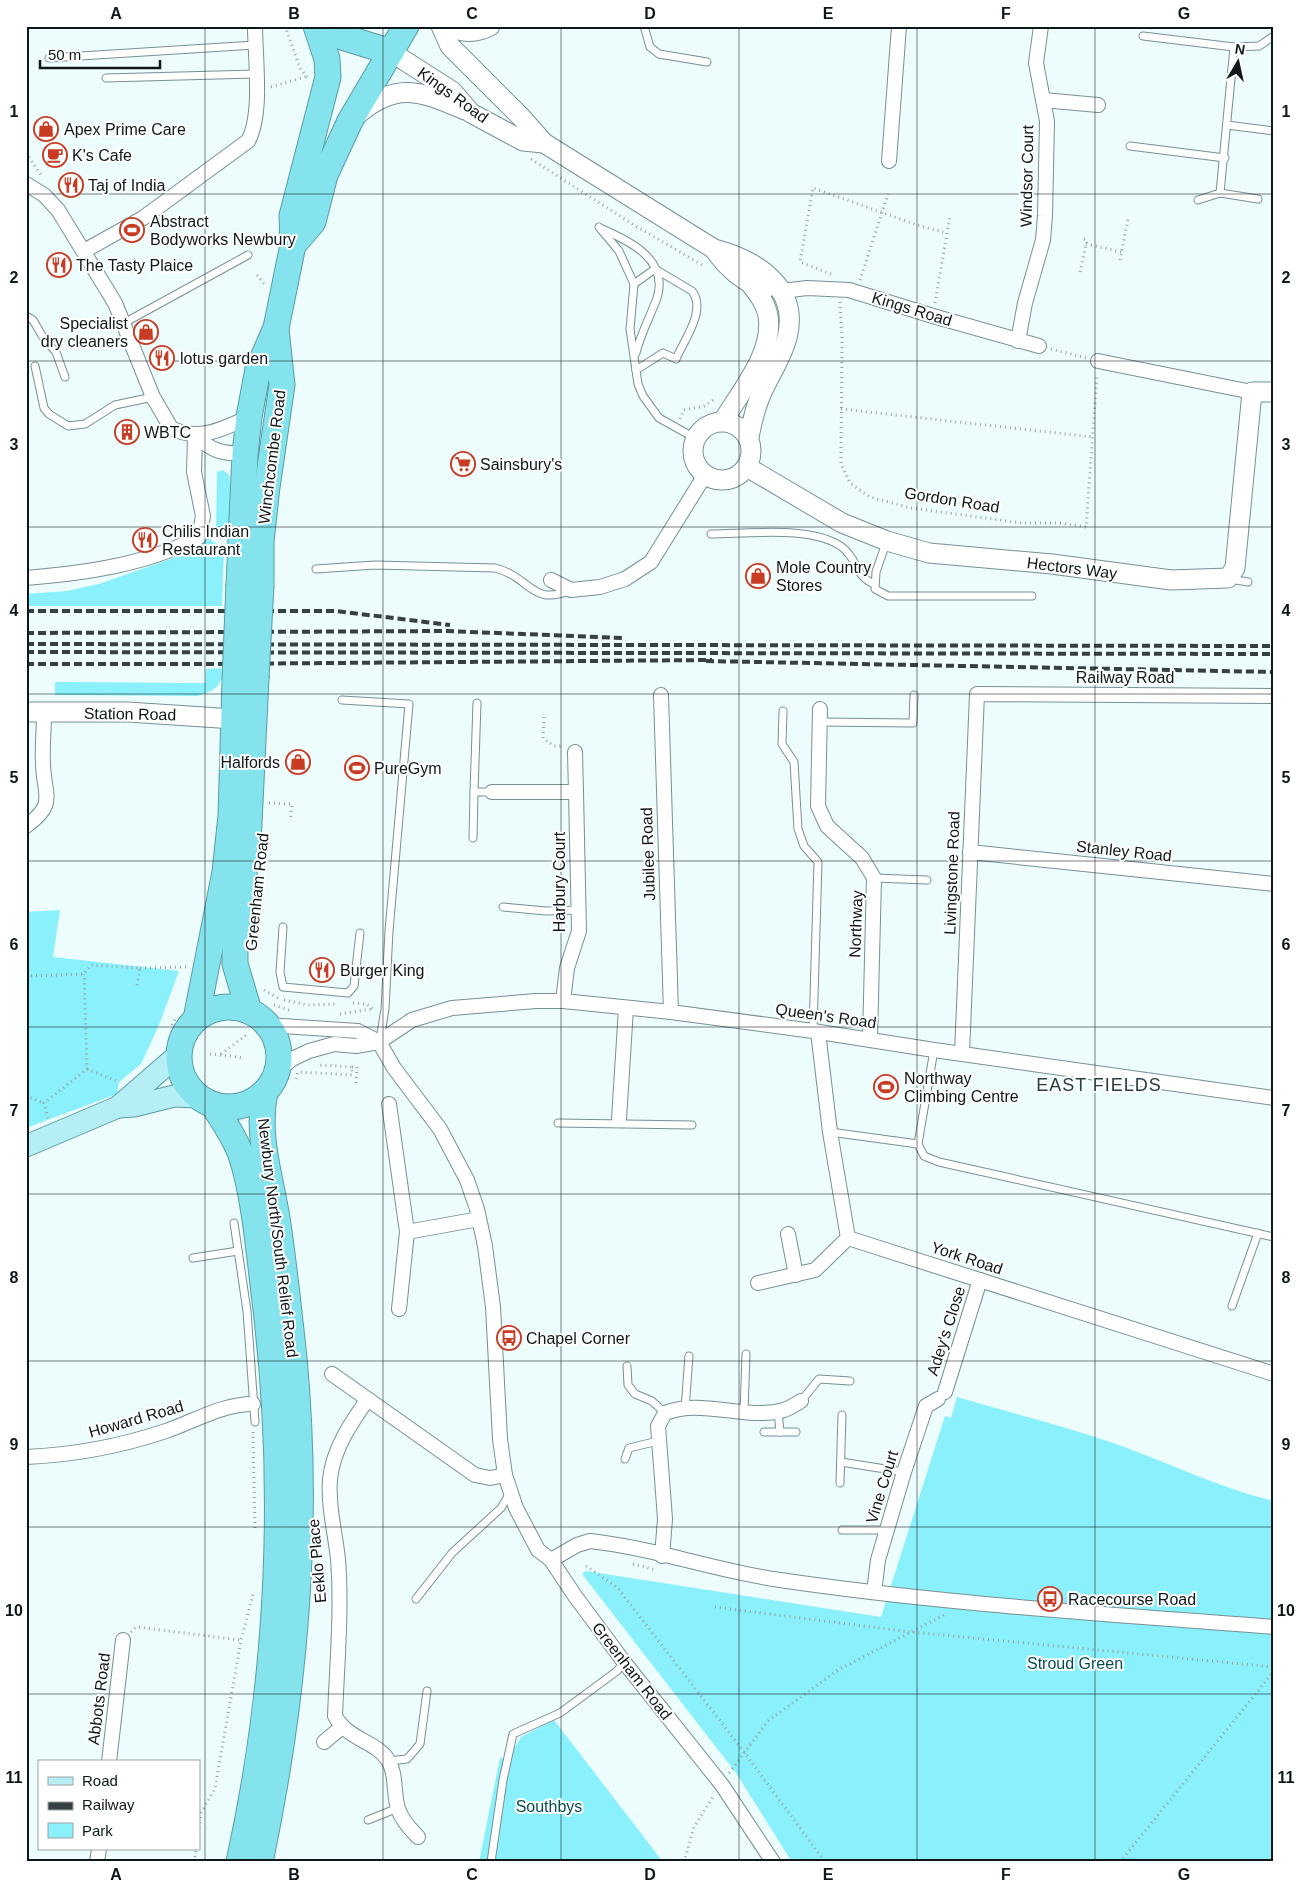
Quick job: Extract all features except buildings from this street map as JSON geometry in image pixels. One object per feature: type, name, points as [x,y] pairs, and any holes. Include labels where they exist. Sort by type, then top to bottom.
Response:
[{"type":"highway","name":"Winchcombe Road","points":[[250,585],[245,454],[249,417],[258,369],[276,328],[293,245],[292,216],[328,77],[327,59],[316,26]]},
{"type":"highway","points":[[320,26],[336,36],[392,52]]},
{"type":"highway","name":"Winchcombe Road","points":[[293,245],[313,222],[325,175],[350,121],[368,87],[392,52],[406,26]]},
{"type":"highway","name":"Winchcombe Road","points":[[250,585],[261,541],[282,385],[276,328]]},
{"type":"highway","points":[[245,454],[257,447],[262,438],[271,389],[280,369]]},
{"type":"highway","points":[[246,679],[250,585]]},
{"type":"highway","name":"Greenham Road","points":[[196,1019],[225,872],[231,816],[234,719],[246,679]]},
{"type":"highway","name":"Greenham Road","points":[[246,679],[248,844],[235,938],[236,964],[259,1019]]},
{"type":"highway","points":[[221,1008],[235,1008],[259,1019],[276,1042],[279,1081],[256,1099],[241,1105],[224,1107],[205,1101],[183,1078],[178,1055],[184,1035],[196,1019],[208,1012],[221,1008]]},
{"type":"highway","name":"Newbury North/South Relief Road","points":[[260,1862],[278,1769],[292,1668],[298,1576],[300,1504],[294,1357],[281,1244],[261,1134],[261,1112],[279,1081]]},
{"type":"highway","name":"Newbury North/South Relief Road","points":[[205,1101],[234,1139],[241,1156],[248,1184],[269,1330],[278,1446],[275,1566],[268,1676],[255,1777],[239,1862]]},
{"type":"main road","name":"Kings Road","points":[[441,26],[450,46],[521,117],[544,144],[714,249],[754,264],[790,290]]},
{"type":"main road","points":[[447,26],[456,30],[471,32],[490,26]]},
{"type":"main road","name":"Kings Road","points":[[392,52],[452,91],[471,113],[522,141],[544,144]]},
{"type":"main road","points":[[350,121],[375,100],[408,91],[426,94],[471,113]]},
{"type":"main road","name":"Kings Road","points":[[714,249],[724,263],[752,286],[790,290]]},
{"type":"main road","points":[[723,421],[751,376],[767,336],[769,324],[766,307],[752,286]]},
{"type":"main road","points":[[749,437],[735,424],[723,421],[707,426],[695,438],[693,454],[699,469],[705,475],[723,480],[740,474],[747,467],[752,453],[749,437],[759,401],[788,327],[790,290]]},
{"type":"main road","points":[[1228,578],[1235,568],[1252,392],[1274,392]]},
{"type":"main road","name":"Hectors Way","points":[[747,467],[842,523],[887,541],[930,553],[1052,564],[1171,580],[1228,578]]},
{"type":"main road","name":"Station Road","points":[[35,713],[128,712],[234,719]]},
{"type":"main road","points":[[26,1146],[118,1107],[178,1055]]},
{"type":"main road","points":[[118,1107],[134,1106],[174,1096],[205,1101]]},
{"type":"street","points":[[84,251],[143,218],[248,141],[255,120],[255,26]]},
{"type":"street","points":[[889,161],[899,26]]},
{"type":"street","name":"Windsor Court","points":[[1018,341],[1032,277],[1043,240],[1046,216],[1047,121],[1036,63],[1041,26]]},
{"type":"street","points":[[1043,100],[1098,105]]},
{"type":"street","points":[[26,184],[44,195],[58,210],[115,303],[153,396],[171,428],[195,436],[209,448],[220,453],[245,454]]},
{"type":"street","name":"Kings Road","points":[[790,290],[839,289],[856,292],[1039,346]]},
{"type":"street","points":[[1098,361],[1252,392]]},
{"type":"street","points":[[195,436],[227,427],[249,417]]},
{"type":"street","points":[[26,578],[103,570],[182,546],[199,537],[202,530],[202,500],[194,472],[195,436]]},
{"type":"street","points":[[551,580],[571,590],[600,587],[625,579],[651,562],[671,533],[705,475]]},
{"type":"street","name":"Railway Road","points":[[977,694],[1274,696]]},
{"type":"street","name":"Livingstone Road","points":[[962,1054],[977,694]]},
{"type":"street","name":"Jubilee Road","points":[[661,695],[670,1012]]},
{"type":"street","points":[[26,826],[44,811],[48,793],[35,713]]},
{"type":"street","name":"Northway","points":[[820,716],[818,806],[827,826],[862,858],[874,878],[870,1039]]},
{"type":"street","name":"Harbury Court","points":[[563,1001],[566,968],[579,931],[575,752]]},
{"type":"street","points":[[492,792],[576,792]]},
{"type":"street","name":"Stanley Road","points":[[970,852],[1274,884]]},
{"type":"street","name":"Queen's Road","points":[[379,1042],[412,1020],[452,1008],[536,1001],[563,1001],[670,1012],[870,1039],[934,1050],[1274,1098]]},
{"type":"street","points":[[619,1122],[626,1008]]},
{"type":"street","points":[[259,1019],[358,1031],[379,1042]]},
{"type":"street","points":[[758,1283],[815,1270],[848,1238],[830,1132],[816,1032]]},
{"type":"street","points":[[279,1081],[292,1059],[321,1047],[334,1044],[356,1046],[379,1042]]},
{"type":"street","name":"Greenham Road","points":[[379,1042],[394,1068],[440,1129],[467,1180],[479,1219],[492,1290],[497,1412],[505,1474],[510,1493],[538,1550],[551,1560],[624,1662],[722,1785],[774,1862]]},
{"type":"street","points":[[389,1104],[407,1232],[399,1309]]},
{"type":"street","points":[[407,1232],[479,1219]]},
{"type":"street","points":[[788,1234],[796,1275]]},
{"type":"street","name":"York Road","points":[[848,1238],[1274,1374]]},
{"type":"street","name":"Adey's Close","points":[[941,1395],[980,1280]]},
{"type":"street","points":[[332,1374],[475,1475],[490,1478],[505,1474]]},
{"type":"street","name":"Vine Court","points":[[874,1592],[878,1560],[926,1406],[941,1395]]},
{"type":"street","name":"Eeklo Place","points":[[342,1727],[335,1716],[340,1619],[338,1558],[331,1510],[330,1477],[347,1428],[367,1400]]},
{"type":"street","points":[[662,1556],[665,1518],[658,1426],[665,1413],[685,1409],[744,1412],[778,1410],[801,1401]]},
{"type":"street","name":"Howard Road","points":[[26,1457],[65,1456],[145,1438],[229,1406],[254,1404]]},
{"type":"street","points":[[551,1560],[577,1545],[590,1541],[777,1580],[874,1592],[1084,1612],[1274,1627]]},
{"type":"street","name":"Abbots Road","points":[[109,1760],[124,1640]]},
{"type":"street","points":[[324,1742],[342,1727],[384,1755],[389,1761],[394,1774],[398,1808],[406,1824],[418,1838]]},
{"type":"lane","points":[[644,26],[650,47],[659,54],[708,62]]},
{"type":"lane","points":[[1143,36],[1234,47],[1258,46],[1274,36]]},
{"type":"lane","points":[[49,58],[255,45]]},
{"type":"lane","points":[[1220,193],[1234,47]]},
{"type":"lane","points":[[106,78],[255,74]]},
{"type":"lane","points":[[1228,125],[1274,131]]},
{"type":"lane","points":[[1130,146],[1224,158]]},
{"type":"lane","points":[[1198,200],[1220,193],[1258,199]]},
{"type":"lane","points":[[635,355],[641,332],[657,296],[658,280],[655,269],[647,256],[634,244],[599,227],[619,251],[634,284],[630,329],[636,370],[643,396],[654,412],[666,423],[695,438]]},
{"type":"lane","points":[[124,323],[248,255]]},
{"type":"lane","points":[[634,284],[655,269]]},
{"type":"lane","points":[[636,370],[663,353],[676,359],[698,310],[696,296],[692,291],[655,269]]},
{"type":"lane","points":[[26,316],[34,320],[44,339],[56,352],[65,377]]},
{"type":"lane","points":[[35,366],[44,408],[49,414],[68,426],[85,424],[115,404],[153,396]]},
{"type":"lane","points":[[710,534],[820,536],[842,547],[850,555],[861,577],[874,584]]},
{"type":"lane","points":[[887,541],[876,572],[874,584],[875,589],[888,596],[1032,596]]},
{"type":"lane","points":[[316,569],[375,565],[495,568],[507,571],[545,597],[556,597],[571,590]]},
{"type":"lane","points":[[1228,578],[1248,582]]},
{"type":"lane","points":[[820,716],[913,722],[914,695]]},
{"type":"lane","points":[[342,700],[409,704],[389,931],[386,1009],[379,1042]]},
{"type":"lane","points":[[473,838],[478,703]]},
{"type":"lane","points":[[783,711],[782,744],[794,762],[798,829],[804,846],[818,862],[816,1032]]},
{"type":"lane","points":[[474,792],[492,792]]},
{"type":"lane","points":[[874,878],[927,880]]},
{"type":"lane","points":[[503,907],[546,911],[579,910]]},
{"type":"lane","points":[[283,927],[281,979],[283,987],[348,993],[354,986],[360,933]]},
{"type":"lane","points":[[934,1050],[918,1144],[924,1156],[939,1162],[1274,1237]]},
{"type":"lane","points":[[558,1123],[619,1122],[692,1125]]},
{"type":"lane","points":[[830,1132],[918,1144]]},
{"type":"lane","points":[[234,1223],[248,1320],[254,1426]]},
{"type":"lane","points":[[1232,1306],[1258,1233]]},
{"type":"lane","points":[[193,1258],[238,1250]]},
{"type":"lane","points":[[744,1412],[746,1354]]},
{"type":"lane","points":[[685,1409],[688,1356]]},
{"type":"lane","points":[[627,1366],[628,1385],[635,1394],[652,1401],[665,1413]]},
{"type":"lane","points":[[801,1401],[818,1378],[850,1381]]},
{"type":"lane","points":[[778,1410],[780,1432]]},
{"type":"lane","points":[[840,1483],[842,1415]]},
{"type":"lane","points":[[764,1432],[796,1432]]},
{"type":"lane","points":[[625,1459],[629,1448],[658,1441]]},
{"type":"lane","points":[[841,1462],[904,1472]]},
{"type":"lane","points":[[416,1599],[452,1552],[502,1508],[510,1493]]},
{"type":"lane","points":[[842,1530],[887,1530]]},
{"type":"lane","points":[[491,1862],[502,1780],[513,1734],[560,1713],[617,1671],[624,1662]]},
{"type":"lane","points":[[389,1761],[406,1759],[420,1744],[426,1691]]},
{"type":"lane","points":[[368,1820],[398,1808]]},
{"type":"path","points":[[256,92],[308,76],[300,68],[285,26]]},
{"type":"path","points":[[834,274],[800,262],[813,188],[917,225],[948,233]]},
{"type":"path","points":[[859,284],[888,194]]},
{"type":"path","points":[[933,316],[950,216]]},
{"type":"path","points":[[1120,260],[1128,220]]},
{"type":"path","points":[[1080,272],[1087,240],[1081,238]]},
{"type":"path","points":[[1086,244],[1122,252]]},
{"type":"path","points":[[257,275],[266,287]]},
{"type":"path","name":"Gordon Road","points":[[839,289],[842,337],[841,464],[850,483],[870,497],[912,508],[1022,523],[1060,523],[1086,527],[1098,361]]},
{"type":"path","points":[[1058,351],[1098,361]]},
{"type":"path","points":[[841,409],[1093,437]]},
{"type":"path","points":[[544,718],[543,738],[554,746],[572,746],[575,752]]},
{"type":"path","points":[[266,796],[266,802],[292,804],[290,821]]},
{"type":"path","points":[[88,1069],[84,974],[90,965],[140,968],[188,966]]},
{"type":"path","points":[[137,986],[140,968]]},
{"type":"path","points":[[26,976],[84,974]]},
{"type":"path","points":[[262,988],[271,996],[308,1005],[341,1004]]},
{"type":"path","points":[[332,1014],[373,1009],[367,1004],[350,1003]]},
{"type":"path","points":[[220,1055],[259,1019],[296,1012]]},
{"type":"path","points":[[210,1054],[245,1058]]},
{"type":"path","points":[[310,1064],[358,1067],[356,1085]]},
{"type":"path","points":[[279,1081],[298,1072],[352,1075],[352,1067]]},
{"type":"path","points":[[88,1069],[119,1082]]},
{"type":"path","points":[[44,1104],[88,1069]]},
{"type":"path","points":[[26,1096],[44,1104],[49,1121]]},
{"type":"path","points":[[254,1426],[255,1536]]},
{"type":"path","points":[[586,1566],[616,1587],[744,1752],[825,1862]]},
{"type":"path","points":[[200,1820],[201,1813],[215,1788],[241,1640],[255,1585]]},
{"type":"path","points":[[715,1607],[911,1632],[1274,1667]]},
{"type":"path","points":[[684,1862],[694,1827],[744,1752],[768,1721],[830,1676],[950,1612]]},
{"type":"path","points":[[124,1640],[136,1627],[241,1640]]},
{"type":"path","points":[[1120,1862],[1274,1671]]},
{"type":"green space","points":[[223,470],[229,475],[230,483],[230,539],[216,529],[217,472]]},
{"type":"green space","points":[[205,536],[224,549],[222,606],[26,606],[26,594],[67,591],[99,584],[196,550]]},
{"type":"green space","points":[[221,668],[221,679],[217,687],[198,696],[55,695],[55,682],[205,683],[206,669]]},
{"type":"green space","points":[[60,910],[53,957],[179,971],[159,1025],[141,1064],[119,1082],[117,1094],[26,1128],[26,912]]},
{"type":"green space","name":"Stroud Green","points":[[957,1397],[1099,1438],[1215,1483],[1274,1501],[1274,1862],[792,1862],[736,1773],[582,1574],[586,1571],[881,1617],[945,1416],[951,1418]]},
{"type":"green space","name":"Southbys","points":[[554,1720],[663,1862],[479,1862],[500,1758],[508,1759],[521,1737]]},
{"type":"railway","points":[[26,611],[336,611],[450,625]]},
{"type":"railway","points":[[26,633],[447,631],[623,638]]},
{"type":"railway","points":[[26,644],[1274,646]]},
{"type":"railway","points":[[26,652],[1274,654]]},
{"type":"railway","points":[[26,664],[712,660]]},
{"type":"railway","points":[[706,661],[1274,672]]},
{"type":"place","name":"Apex Prime Care","points":[[46,129]]},
{"type":"place","name":"K's Cafe","points":[[55,155]]},
{"type":"place","name":"Taj of India","points":[[71,185]]},
{"type":"place","name":"Abstract Bodyworks Newbury","points":[[132,230]]},
{"type":"place","name":"The Tasty Plaice","points":[[59,265]]},
{"type":"place","name":"Specialist dry cleaners","points":[[146,332]]},
{"type":"place","name":"lotus garden","points":[[162,358]]},
{"type":"place","name":"WBTC","points":[[127,432]]},
{"type":"place","name":"Sainsbury's","points":[[463,464]]},
{"type":"place","name":"Chilis Indian Restaurant","points":[[145,540]]},
{"type":"place","name":"Mole Country Stores","points":[[758,576]]},
{"type":"place","name":"Halfords","points":[[298,762]]},
{"type":"place","name":"PureGym","points":[[357,768]]},
{"type":"place","name":"Burger King","points":[[322,970]]},
{"type":"place","name":"Northway Climbing Centre","points":[[886,1087]]},
{"type":"place","name":"Chapel Corner","points":[[509,1338]]},
{"type":"place","name":"Racecourse Road","points":[[1050,1599]]},
{"type":"district","name":"EAST FIELDS","points":[[1099,1085]]}]
